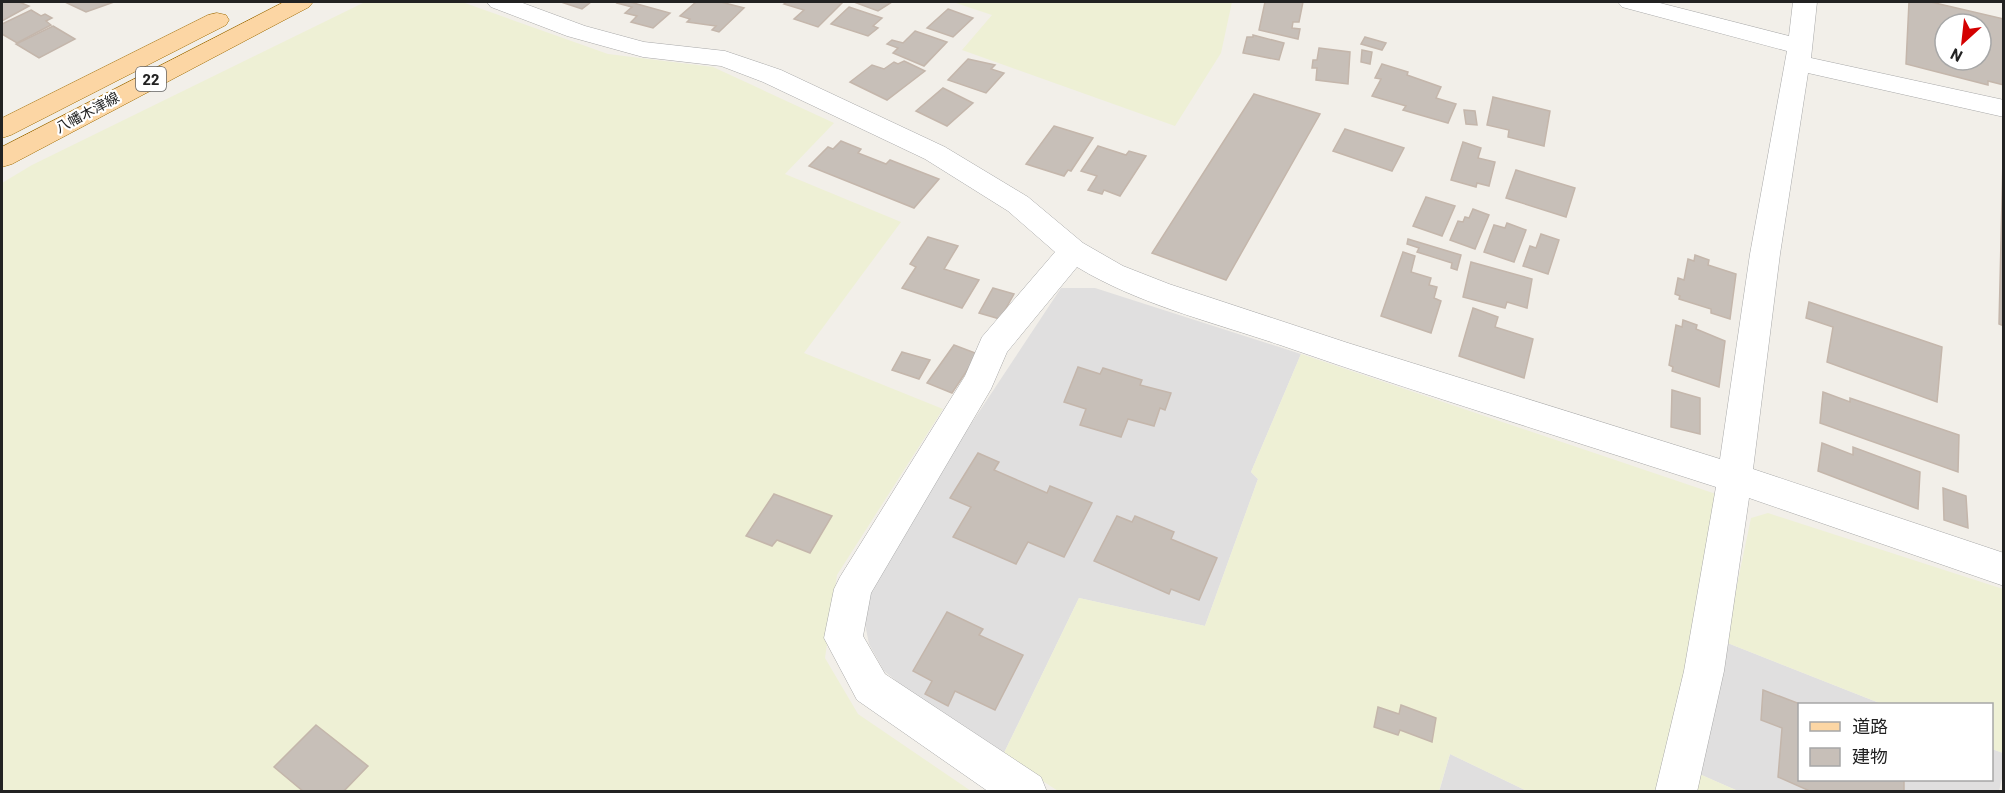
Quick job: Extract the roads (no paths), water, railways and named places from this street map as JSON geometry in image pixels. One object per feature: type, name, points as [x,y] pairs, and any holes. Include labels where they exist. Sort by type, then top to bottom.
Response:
[{"type":"main road","name":"八幡木津線","points":[[2,129],[253,2]]},
{"type":"main road","name":"八幡木津線","points":[[2,158],[301,2]]},
{"type":"street","points":[[499,2],[576,31],[643,49],[724,59],[772,76],[935,153],[1018,204],[1073,251],[1112,274],[1158,292],[1353,358],[1735,478],[2004,570]]},
{"type":"street","points":[[1630,2],[1798,55],[2004,109]]},
{"type":"street","points":[[1676,792],[1704,671],[1735,478],[1765,254],[1805,2]]},
{"type":"street","points":[[1026,792],[871,687],[843,638],[854,589],[979,380],[993,346],[1073,251]]}]
